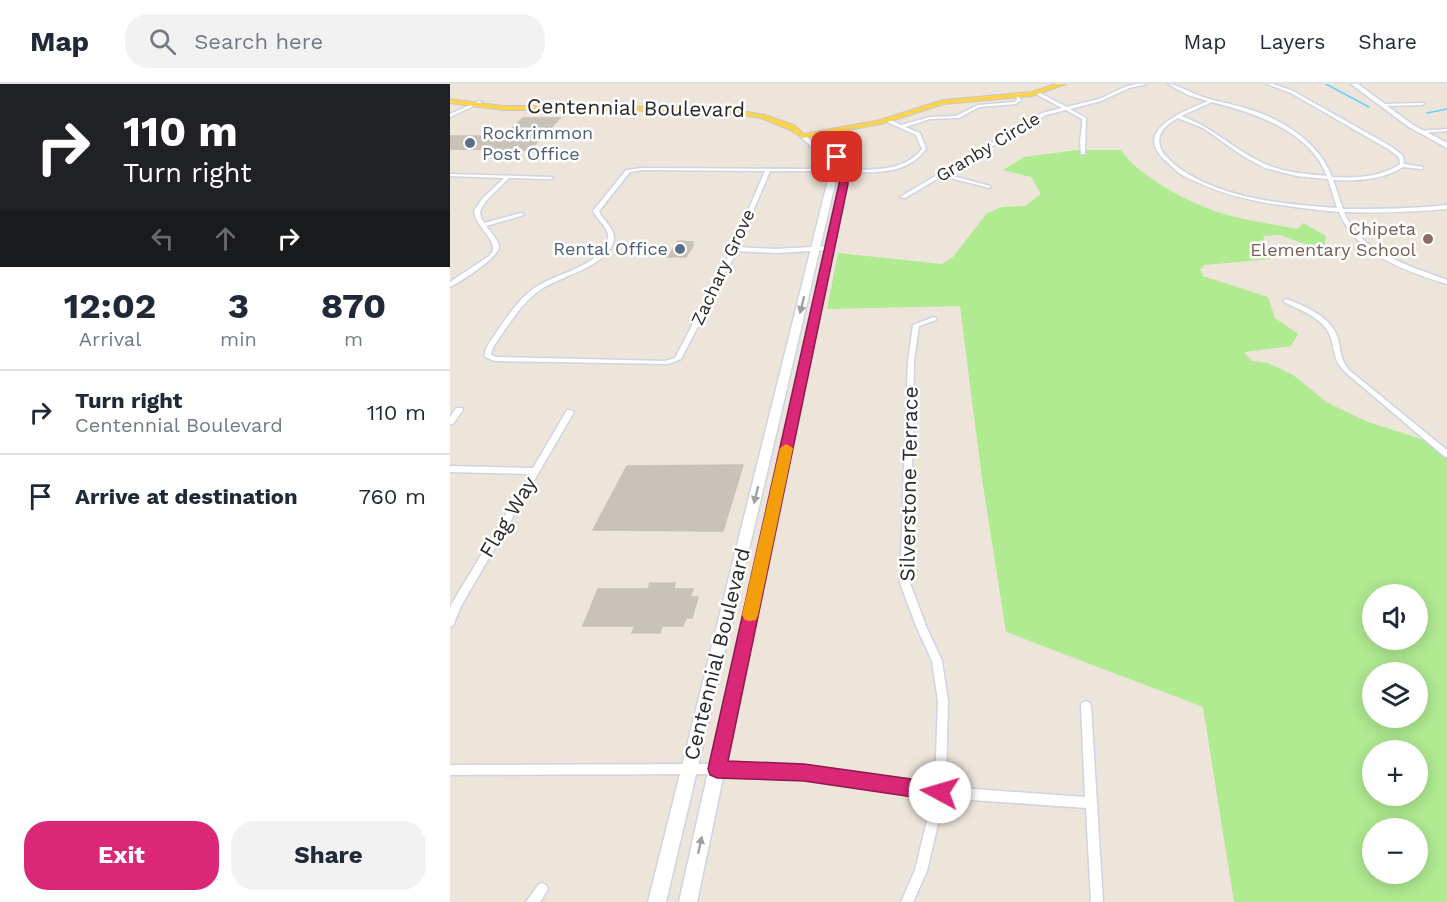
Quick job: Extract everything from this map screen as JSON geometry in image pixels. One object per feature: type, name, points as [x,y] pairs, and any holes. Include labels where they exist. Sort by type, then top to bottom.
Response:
[{"type":"main road","points":[[809,135],[887,120],[944,102],[1037,93],[1063,84]]},
{"type":"main road","points":[[1354,84],[1421,132],[1447,146]]},
{"type":"main road","name":"Centennial Boulevard","points":[[450,96],[476,104]]},
{"type":"main road","name":"Centennial Boulevard","points":[[450,101],[503,108],[733,111],[778,121],[809,135],[837,157],[838,171],[830,248],[688,902]]},
{"type":"main road","name":"Centennial Boulevard","points":[[657,902],[831,184],[838,171]]},
{"type":"street","name":"Granby Circle","points":[[903,196],[1039,117],[1066,107],[1100,100],[1128,87],[1144,84]]},
{"type":"street","points":[[1170,84],[1187,94],[1259,114],[1305,142],[1321,158],[1352,231],[1387,257],[1447,282]]},
{"type":"street","points":[[1269,84],[1292,92],[1390,148],[1401,157],[1402,165]]},
{"type":"street","points":[[1037,93],[1082,116],[1085,121],[1081,135],[1083,153]]},
{"type":"street","points":[[902,126],[930,118],[957,117],[978,106],[1015,104],[1019,100],[1017,96]]},
{"type":"street","points":[[1211,101],[1164,126],[1156,142],[1163,158],[1182,172],[1209,185],[1246,196],[1297,206],[1342,211],[1396,212],[1447,207]]},
{"type":"street","points":[[450,116],[476,104]]},
{"type":"street","points":[[1382,105],[1423,104]]},
{"type":"street","points":[[1180,117],[1208,127],[1267,166],[1292,173],[1360,178],[1381,176],[1395,171],[1402,165],[1421,168]]},
{"type":"street","points":[[674,361],[666,363],[495,359],[487,356],[488,350],[533,291],[582,267],[604,252],[610,243],[610,231],[597,216],[596,211],[626,172],[642,169],[838,171],[899,168],[921,155],[924,149],[918,134],[887,120]]},
{"type":"street","points":[[1421,132],[1447,130]]},
{"type":"street","name":"Zachary Grove","points":[[674,361],[681,356],[735,246],[768,170]]},
{"type":"street","points":[[450,175],[551,178]]},
{"type":"street","points":[[942,175],[988,187]]},
{"type":"street","points":[[450,285],[491,257],[496,251],[496,245],[477,214],[481,204],[509,176]]},
{"type":"street","points":[[482,225],[521,215]]},
{"type":"street","points":[[735,246],[775,251],[830,248]]},
{"type":"street","points":[[1286,301],[1329,327],[1335,339],[1337,357],[1347,371],[1447,454]]},
{"type":"street","name":"Silverstone Terrace","points":[[907,902],[921,871],[940,792],[941,681],[937,661],[917,618],[905,583],[911,361],[916,325],[934,319]]},
{"type":"street","points":[[450,422],[459,410]]},
{"type":"street","name":"Flag Way","points":[[450,623],[456,605],[570,412]]},
{"type":"street","points":[[450,469],[536,471]]},
{"type":"street","points":[[1086,706],[1097,902]]},
{"type":"street","points":[[450,770],[717,769],[804,772],[940,792],[1090,803]]},
{"type":"street","points":[[532,902],[542,889]]},
{"type":"green space","points":[[1077,150],[1121,150],[1128,160],[1152,179],[1209,209],[1240,218],[1298,229],[1303,223],[1326,236],[1324,251],[1280,235],[1263,236],[1271,259],[1205,265],[1200,269],[1203,276],[1268,297],[1275,318],[1298,334],[1291,346],[1244,352],[1252,361],[1268,363],[1293,375],[1328,403],[1368,422],[1434,443],[1447,455],[1447,902],[1234,902],[1203,707],[1006,632],[982,479],[960,306],[827,309],[838,253],[942,264],[953,257],[987,213],[1002,207],[1025,206],[1041,194],[1031,177],[1003,170],[1024,157]]},
{"type":"building","points":[[523,118],[560,118],[530,150],[450,149],[450,136],[498,136],[506,134]]},
{"type":"building","name":"Rental Office","points":[[678,241],[693,242],[693,246],[686,257],[668,257]]},
{"type":"building","points":[[743,465],[723,531],[593,530],[627,466]]},
{"type":"building","points":[[650,583],[675,583],[674,589],[693,589],[690,597],[698,597],[692,618],[686,618],[683,626],[662,626],[660,633],[632,633],[635,626],[583,626],[598,589],[648,589]]},
{"type":"waterway","points":[[1326,84],[1369,107]]},
{"type":"waterway","points":[[1427,113],[1447,109]]},
{"type":"slow traffic","points":[[750,615],[786,448]]},
{"type":"place","name":"Rockrimmon Post Office","points":[[470,143]]},
{"type":"place","name":"Chipeta Elementary School","points":[[1428,239]]},
{"type":"place","name":"Rental Office","points":[[680,249]]},
{"type":"route","points":[[837,157],[844,171],[843,184],[717,769],[804,772],[940,792]]}]
